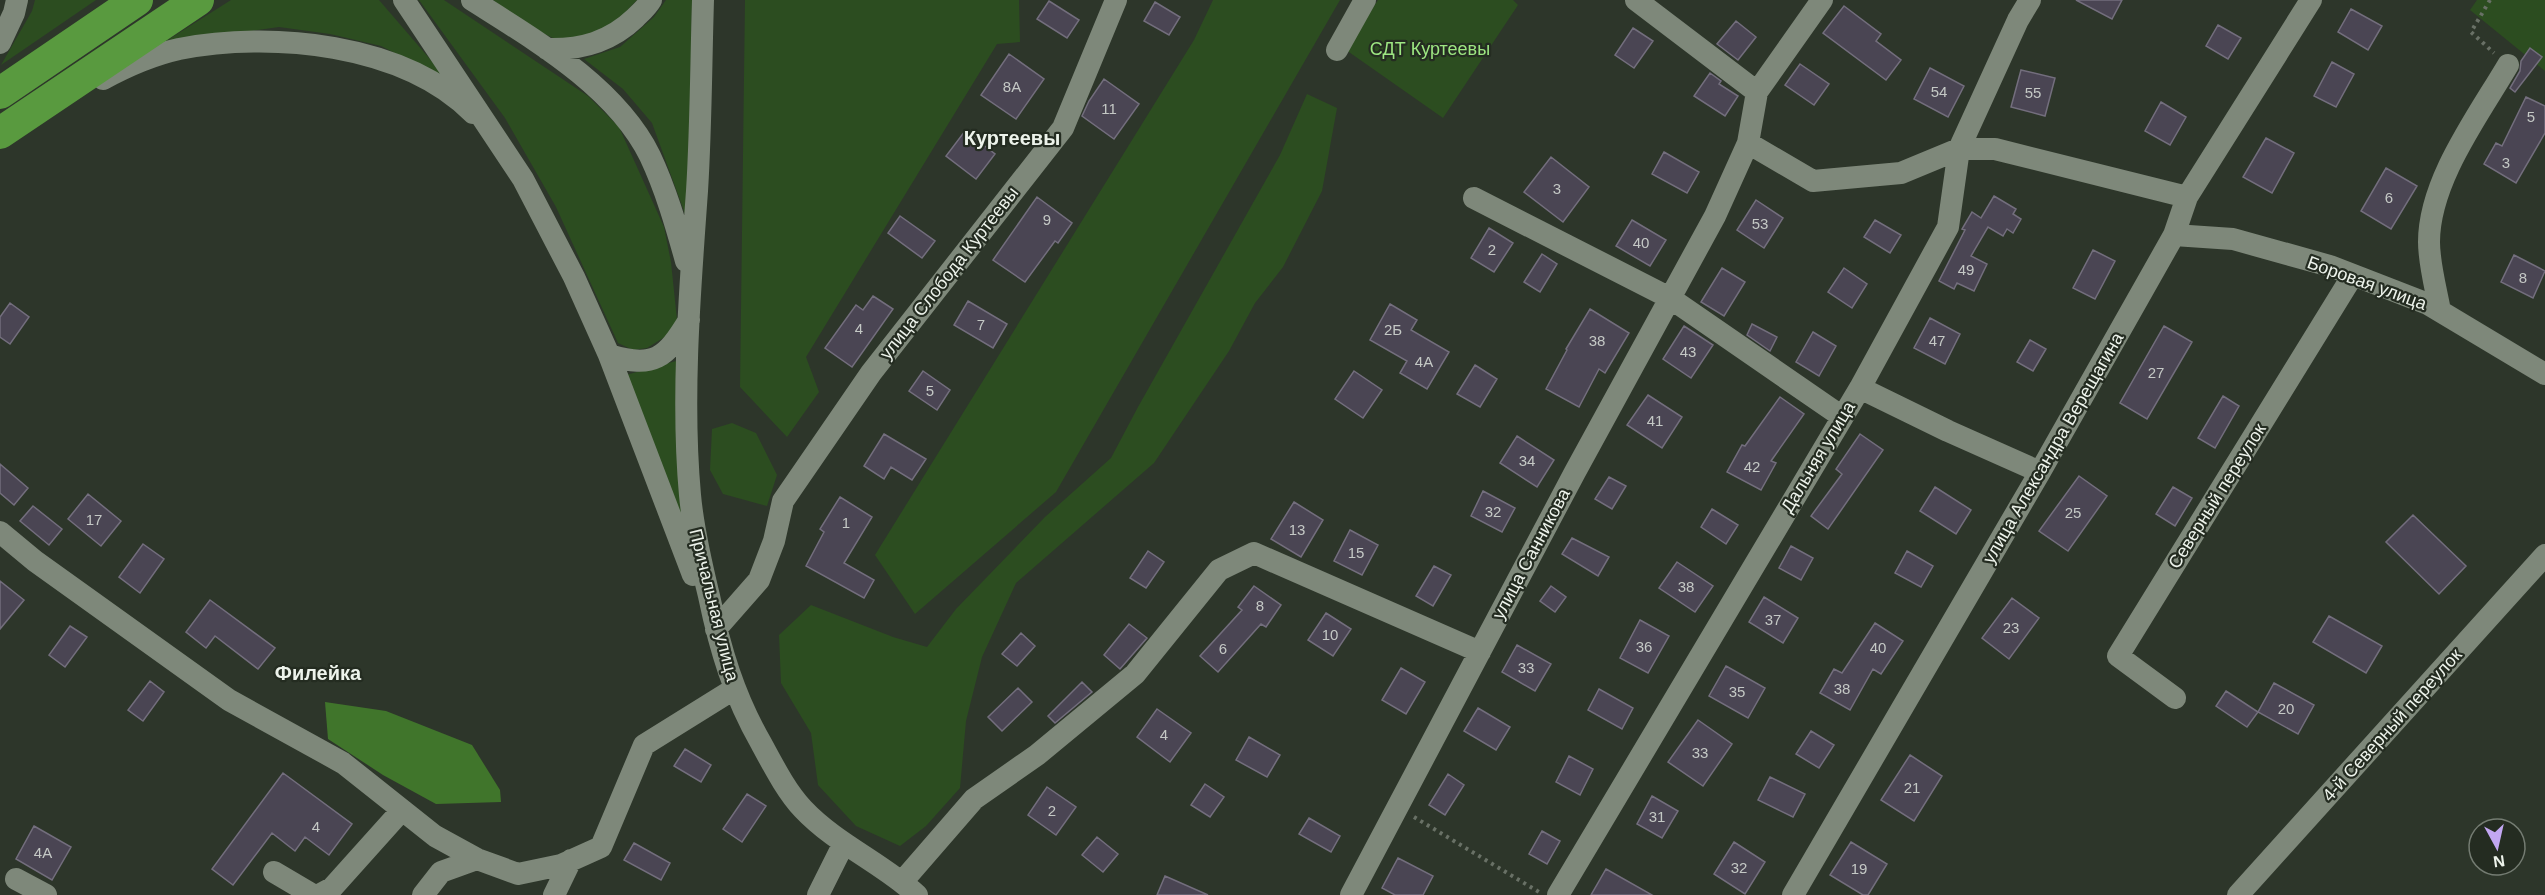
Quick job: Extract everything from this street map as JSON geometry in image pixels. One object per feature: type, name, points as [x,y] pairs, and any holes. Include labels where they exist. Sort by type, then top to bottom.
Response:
[{"type":"highway","points":[[0,93],[137,0]]},
{"type":"highway","points":[[3,131],[198,0]]},
{"type":"street","points":[[0,44],[14,13],[17,0]]},
{"type":"street","points":[[404,0],[523,179],[574,277],[609,355],[672,523],[716,629]]},
{"type":"street","points":[[472,0],[547,49],[599,91],[626,118],[643,146],[671,210],[690,276]]},
{"type":"street","points":[[547,49],[566,50],[605,40],[628,24],[651,0]]},
{"type":"street","points":[[690,276],[697,189],[703,0]]},
{"type":"street","name":"улица Слобода Куртеевы","points":[[716,629],[759,580],[774,541],[783,501],[871,373],[1064,128],[1116,0]]},
{"type":"street","points":[[1337,50],[1365,0]]},
{"type":"street","points":[[1636,0],[1757,92],[1822,0]]},
{"type":"street","name":"Дальняя улица","points":[[1558,895],[1841,416],[1860,388],[1948,227],[1959,149],[2018,20],[2030,0]]},
{"type":"street","name":"улица Александра Верещагина","points":[[1793,895],[2040,472],[2174,235],[2187,197],[2311,0]]},
{"type":"street","points":[[3,131],[130,65],[178,50],[256,41],[286,41],[345,50],[388,63],[421,77],[444,90],[469,109],[496,136]]},
{"type":"street","points":[[2440,311],[2429,242],[2433,216],[2444,176],[2508,65]]},
{"type":"street","name":"улица Санникова","points":[[1351,895],[1715,216],[1748,143],[1757,92]]},
{"type":"street","points":[[1748,143],[1813,181],[1901,173],[1959,149],[1995,149],[2187,197]]},
{"type":"street","points":[[1474,198],[1670,298],[1841,416]]},
{"type":"street","name":"Боровая улица","points":[[2174,235],[2233,239],[2330,266],[2428,303],[2545,374]]},
{"type":"street","name":"Северный переулок","points":[[2175,698],[2118,656],[2353,275]]},
{"type":"street","name":"Причальная улица","points":[[690,276],[688,426],[690,494],[696,537],[716,629],[734,689],[774,767],[803,809],[844,843],[909,888]]},
{"type":"street","points":[[609,355],[630,362],[653,360],[674,344],[689,319]]},
{"type":"street","points":[[1860,388],[2040,472]]},
{"type":"street","points":[[0,532],[35,561],[229,700],[343,763],[435,836],[477,859],[518,874],[571,860],[601,847],[644,745],[734,689]]},
{"type":"street","points":[[909,888],[974,799],[1037,756],[1135,674],[1219,570],[1254,553],[1480,652]]},
{"type":"street","name":"4-й Северный переулок","points":[[2238,895],[2545,555]]},
{"type":"street","points":[[319,895],[332,888],[402,810]]},
{"type":"street","points":[[818,895],[844,843]]},
{"type":"street","points":[[423,895],[441,872],[477,859]]},
{"type":"street","points":[[554,895],[571,860]]},
{"type":"street","points":[[274,872],[313,895]]},
{"type":"street","points":[[16,879],[46,895]]},
{"type":"path","points":[[2490,0],[2471,32],[2508,65]]},
{"type":"path","points":[[1398,807],[1545,895]]},
{"type":"green space","points":[[35,0],[96,0],[1,65],[32,11]]},
{"type":"green space","points":[[231,0],[379,0],[448,80],[381,46],[330,34],[279,27],[163,43]]},
{"type":"green space","points":[[419,0],[444,0],[588,96],[619,127],[664,227],[671,262],[677,320],[668,335],[647,348],[633,350],[618,343],[556,207],[505,118]]},
{"type":"green space","points":[[493,0],[637,0],[615,23],[587,36],[557,40],[528,26]]},
{"type":"green space","points":[[666,0],[692,0],[688,222],[652,123],[623,89],[584,59],[620,47],[654,17]]},
{"type":"green space","points":[[745,0],[1019,0],[1020,42],[997,44],[806,357],[819,392],[787,437],[740,387]]},
{"type":"green space","points":[[1213,0],[1340,0],[1056,492],[915,614],[875,555],[1194,40]]},
{"type":"green space","name":"СДТ Куртеевы","points":[[1378,0],[1513,0],[1518,5],[1443,118],[1346,50]]},
{"type":"green space","points":[[2477,0],[2545,0],[2545,71],[2470,10]]},
{"type":"green space","points":[[1307,94],[1337,108],[1322,191],[1283,267],[1255,303],[1229,351],[1154,463],[1016,583],[982,657],[966,721],[960,788],[926,826],[900,846],[856,826],[818,785],[811,733],[781,683],[779,635],[811,605],[893,637],[927,647],[956,609],[1045,517],[1111,458],[1280,155]]},
{"type":"green space","points":[[676,361],[686,535],[626,375]]},
{"type":"green space","points":[[732,423],[756,433],[777,475],[767,506],[723,494],[710,470],[712,429]]},
{"type":"green space","points":[[325,702],[386,711],[472,745],[500,790],[501,802],[436,804],[383,775],[328,739]]},
{"type":"building","points":[[2076,0],[2122,0],[2112,19]]},
{"type":"building","points":[[1049,1],[1079,20],[1067,38],[1037,19]]},
{"type":"building","points":[[1155,2],[1180,17],[1169,35],[1144,21]]},
{"type":"building","points":[[1844,6],[1881,34],[1876,41],[1901,60],[1886,80],[1823,33]]},
{"type":"building","points":[[2351,9],[2382,26],[2368,50],[2338,32]]},
{"type":"building","points":[[1736,21],[1756,37],[1738,60],[1717,44]]},
{"type":"building","points":[[2218,25],[2241,38],[2228,59],[2206,46]]},
{"type":"building","points":[[1633,28],[1653,41],[1634,68],[1615,55]]},
{"type":"building","points":[[2530,48],[2542,57],[2515,92],[2510,88],[2520,71],[2521,61]]},
{"type":"building","points":[[1009,54],[1044,79],[1016,119],[981,95]]},
{"type":"building","points":[[2332,62],[2354,74],[2336,107],[2314,96]]},
{"type":"building","points":[[1800,64],[1829,84],[1814,105],[1785,85]]},
{"type":"building","points":[[1930,68],[1964,86],[1948,117],[1914,99]]},
{"type":"building","points":[[2021,70],[2055,78],[2045,116],[2011,107]]},
{"type":"building","points":[[1710,73],[1721,81],[1719,84],[1738,96],[1725,116],[1694,96]]},
{"type":"building","points":[[1104,79],[1139,104],[1114,139],[1082,116]]},
{"type":"building","points":[[2526,97],[2545,106],[2545,133],[2516,183],[2484,164],[2496,143],[2502,146]]},
{"type":"building","points":[[2161,102],[2186,117],[2170,145],[2145,131]]},
{"type":"building","points":[[965,131],[995,154],[976,179],[946,156]]},
{"type":"building","points":[[2266,138],[2294,153],[2272,193],[2243,177]]},
{"type":"building","points":[[1664,152],[1699,172],[1687,193],[1652,174]]},
{"type":"building","points":[[1551,157],[1589,187],[1563,222],[1524,192]]},
{"type":"building","points":[[2386,168],[2417,186],[2391,229],[2361,211]]},
{"type":"building","points":[[1994,196],[2016,209],[2013,214],[2021,219],[2013,233],[2007,229],[2003,236],[1988,227],[1971,256],[1987,264],[1974,291],[1957,283],[1954,289],[1939,281],[1972,212],[1981,218]]},
{"type":"building","points":[[1037,197],[1072,223],[1058,243],[1055,241],[1025,282],[993,260]]},
{"type":"building","points":[[1756,200],[1783,218],[1764,248],[1737,230]]},
{"type":"building","points":[[900,216],[935,241],[922,258],[888,233]]},
{"type":"building","points":[[1632,220],[1666,240],[1650,266],[1616,246]]},
{"type":"building","points":[[1875,220],[1901,235],[1890,253],[1864,237]]},
{"type":"building","points":[[1489,228],[1513,243],[1494,272],[1471,258]]},
{"type":"building","points":[[2093,250],[2115,261],[2095,299],[2073,288]]},
{"type":"building","points":[[1542,254],[1557,264],[1540,292],[1524,282]]},
{"type":"building","points":[[2514,255],[2545,271],[2533,298],[2501,282]]},
{"type":"building","points":[[1722,268],[1745,282],[1724,316],[1701,302]]},
{"type":"building","points":[[1844,268],[1867,284],[1852,308],[1828,292]]},
{"type":"building","points":[[873,296],[893,309],[852,367],[825,348],[856,305],[863,310]]},
{"type":"building","points":[[968,301],[1007,324],[993,348],[954,325]]},
{"type":"building","points":[[10,303],[29,317],[10,344],[0,337],[0,317]]},
{"type":"building","points":[[1390,304],[1417,320],[1411,330],[1449,352],[1427,389],[1400,373],[1407,361],[1370,340]]},
{"type":"building","points":[[1590,309],[1629,333],[1605,373],[1599,369],[1579,407],[1546,389]]},
{"type":"building","points":[[1930,318],[1960,334],[1945,364],[1914,348]]},
{"type":"building","points":[[1752,324],[1777,337],[1770,351],[1747,335]]},
{"type":"building","points":[[1684,326],[1713,345],[1691,378],[1663,359]]},
{"type":"building","points":[[2164,326],[2192,342],[2147,419],[2120,403]]},
{"type":"building","points":[[1813,332],[1836,346],[1819,376],[1796,362]]},
{"type":"building","points":[[2030,340],[2046,349],[2033,371],[2017,362]]},
{"type":"building","points":[[1475,365],[1497,379],[1480,407],[1457,394]]},
{"type":"building","points":[[923,371],[950,390],[937,410],[909,391]]},
{"type":"building","points":[[1354,371],[1382,390],[1363,418],[1335,399]]},
{"type":"building","points":[[1648,395],[1682,417],[1662,448],[1627,425]]},
{"type":"building","points":[[2223,396],[2239,406],[2215,448],[2198,438]]},
{"type":"building","points":[[1780,397],[1804,414],[1771,461],[1776,463],[1761,490],[1727,472],[1742,445],[1745,446]]},
{"type":"building","points":[[884,434],[926,459],[912,480],[891,467],[884,479],[864,466]]},
{"type":"building","points":[[1860,434],[1883,450],[1828,529],[1811,516],[1842,474],[1836,469]]},
{"type":"building","points":[[1517,436],[1554,460],[1537,487],[1500,463]]},
{"type":"building","points":[[0,464],[28,488],[14,505],[0,493]]},
{"type":"building","points":[[2079,476],[2107,496],[2068,551],[2039,531]]},
{"type":"building","points":[[1609,477],[1626,486],[1612,509],[1595,499]]},
{"type":"building","points":[[1935,487],[1971,510],[1956,534],[1920,511]]},
{"type":"building","points":[[2173,487],[2192,498],[2175,526],[2156,514]]},
{"type":"building","points":[[1483,491],[1515,508],[1502,532],[1471,516]]},
{"type":"building","points":[[88,494],[121,521],[101,546],[68,519]]},
{"type":"building","points":[[840,497],[872,517],[844,563],[874,580],[864,598],[806,566],[824,532],[820,529]]},
{"type":"building","points":[[1294,502],[1323,520],[1301,557],[1271,539]]},
{"type":"building","points":[[33,506],[62,529],[49,545],[20,521]]},
{"type":"building","points":[[1712,509],[1738,525],[1726,544],[1701,527]]},
{"type":"building","points":[[2413,515],[2466,566],[2439,594],[2386,542]]},
{"type":"building","points":[[1350,530],[1378,545],[1362,575],[1334,561]]},
{"type":"building","points":[[1572,538],[1609,557],[1598,576],[1562,554]]},
{"type":"building","points":[[143,544],[164,559],[140,593],[119,577]]},
{"type":"building","points":[[1791,546],[1813,558],[1801,580],[1779,568]]},
{"type":"building","points":[[1148,551],[1164,562],[1146,588],[1130,578]]},
{"type":"building","points":[[1907,551],[1933,566],[1921,587],[1895,573]]},
{"type":"building","points":[[1677,562],[1713,586],[1695,612],[1659,588]]},
{"type":"building","points":[[1434,566],[1451,575],[1433,606],[1416,596]]},
{"type":"building","points":[[0,581],[24,600],[0,629]]},
{"type":"building","points":[[1254,586],[1281,605],[1266,627],[1261,624],[1218,672],[1200,656],[1242,610],[1238,607]]},
{"type":"building","points":[[1551,586],[1566,597],[1555,612],[1540,601]]},
{"type":"building","points":[[1764,597],[1798,618],[1783,643],[1749,622]]},
{"type":"building","points":[[2012,598],[2039,618],[2009,659],[1982,638]]},
{"type":"building","points":[[210,600],[275,648],[258,669],[215,636],[206,648],[186,632]]},
{"type":"building","points":[[1326,613],[1351,629],[1333,656],[1308,640]]},
{"type":"building","points":[[2329,616],[2382,646],[2366,673],[2313,642]]},
{"type":"building","points":[[1640,620],[1669,636],[1648,673],[1620,658]]},
{"type":"building","points":[[1875,623],[1903,641],[1881,674],[1873,669],[1850,710],[1820,693],[1834,669],[1842,673]]},
{"type":"building","points":[[1129,624],[1147,638],[1120,669],[1104,655]]},
{"type":"building","points":[[70,626],[87,637],[65,667],[49,655]]},
{"type":"building","points":[[1021,633],[1035,646],[1017,666],[1002,654]]},
{"type":"building","points":[[1517,645],[1551,664],[1535,691],[1502,672]]},
{"type":"building","points":[[1726,666],[1765,688],[1748,718],[1709,696]]},
{"type":"building","points":[[1401,668],[1425,682],[1406,714],[1382,700]]},
{"type":"building","points":[[150,681],[164,692],[143,721],[128,710]]},
{"type":"building","points":[[1082,682],[1092,692],[1055,723],[1048,716]]},
{"type":"building","points":[[2274,683],[2314,705],[2298,734],[2258,712]]},
{"type":"building","points":[[1018,688],[1032,702],[1002,731],[988,717]]},
{"type":"building","points":[[1599,689],[1633,708],[1622,729],[1588,710]]},
{"type":"building","points":[[2226,691],[2258,712],[2247,727],[2216,706]]},
{"type":"building","points":[[1478,708],[1510,727],[1496,750],[1464,731]]},
{"type":"building","points":[[1157,709],[1191,733],[1170,762],[1137,737]]},
{"type":"building","points":[[1698,720],[1732,744],[1703,786],[1668,762]]},
{"type":"building","points":[[1811,731],[1834,745],[1819,768],[1796,754]]},
{"type":"building","points":[[1249,737],[1280,755],[1267,777],[1236,760]]},
{"type":"building","points":[[685,749],[711,765],[701,782],[674,766]]},
{"type":"building","points":[[1910,755],[1942,776],[1914,821],[1881,800]]},
{"type":"building","points":[[1569,756],[1593,769],[1580,795],[1556,782]]},
{"type":"building","points":[[283,773],[352,824],[329,855],[305,837],[295,851],[272,833],[233,885],[212,869]]},
{"type":"building","points":[[1448,774],[1464,785],[1445,815],[1429,805]]},
{"type":"building","points":[[1770,777],[1805,794],[1793,817],[1758,800]]},
{"type":"building","points":[[1205,784],[1224,797],[1210,817],[1191,805]]},
{"type":"building","points":[[1047,787],[1076,807],[1056,835],[1028,815]]},
{"type":"building","points":[[747,794],[766,806],[742,842],[723,829]]},
{"type":"building","points":[[1652,796],[1678,811],[1662,838],[1637,824]]},
{"type":"building","points":[[1309,818],[1340,836],[1331,852],[1299,834]]},
{"type":"building","points":[[34,826],[71,847],[52,880],[16,859]]},
{"type":"building","points":[[1542,831],[1560,841],[1547,864],[1529,854]]},
{"type":"building","points":[[1097,837],[1118,854],[1103,872],[1082,855]]},
{"type":"building","points":[[1734,842],[1765,862],[1745,894],[1714,874]]},
{"type":"building","points":[[1851,842],[1887,864],[1868,895],[1863,895],[1830,875]]},
{"type":"building","points":[[634,843],[670,863],[661,880],[624,860]]},
{"type":"building","points":[[1398,858],[1433,876],[1423,895],[1395,895],[1382,888]]},
{"type":"building","points":[[1606,869],[1652,895],[1591,895]]},
{"type":"building","points":[[1165,876],[1208,895],[1157,895]]},
{"type":"district","name":"Куртеевы","points":[[1012,138]]},
{"type":"district","name":"Филейка","points":[[318,673]]}]
